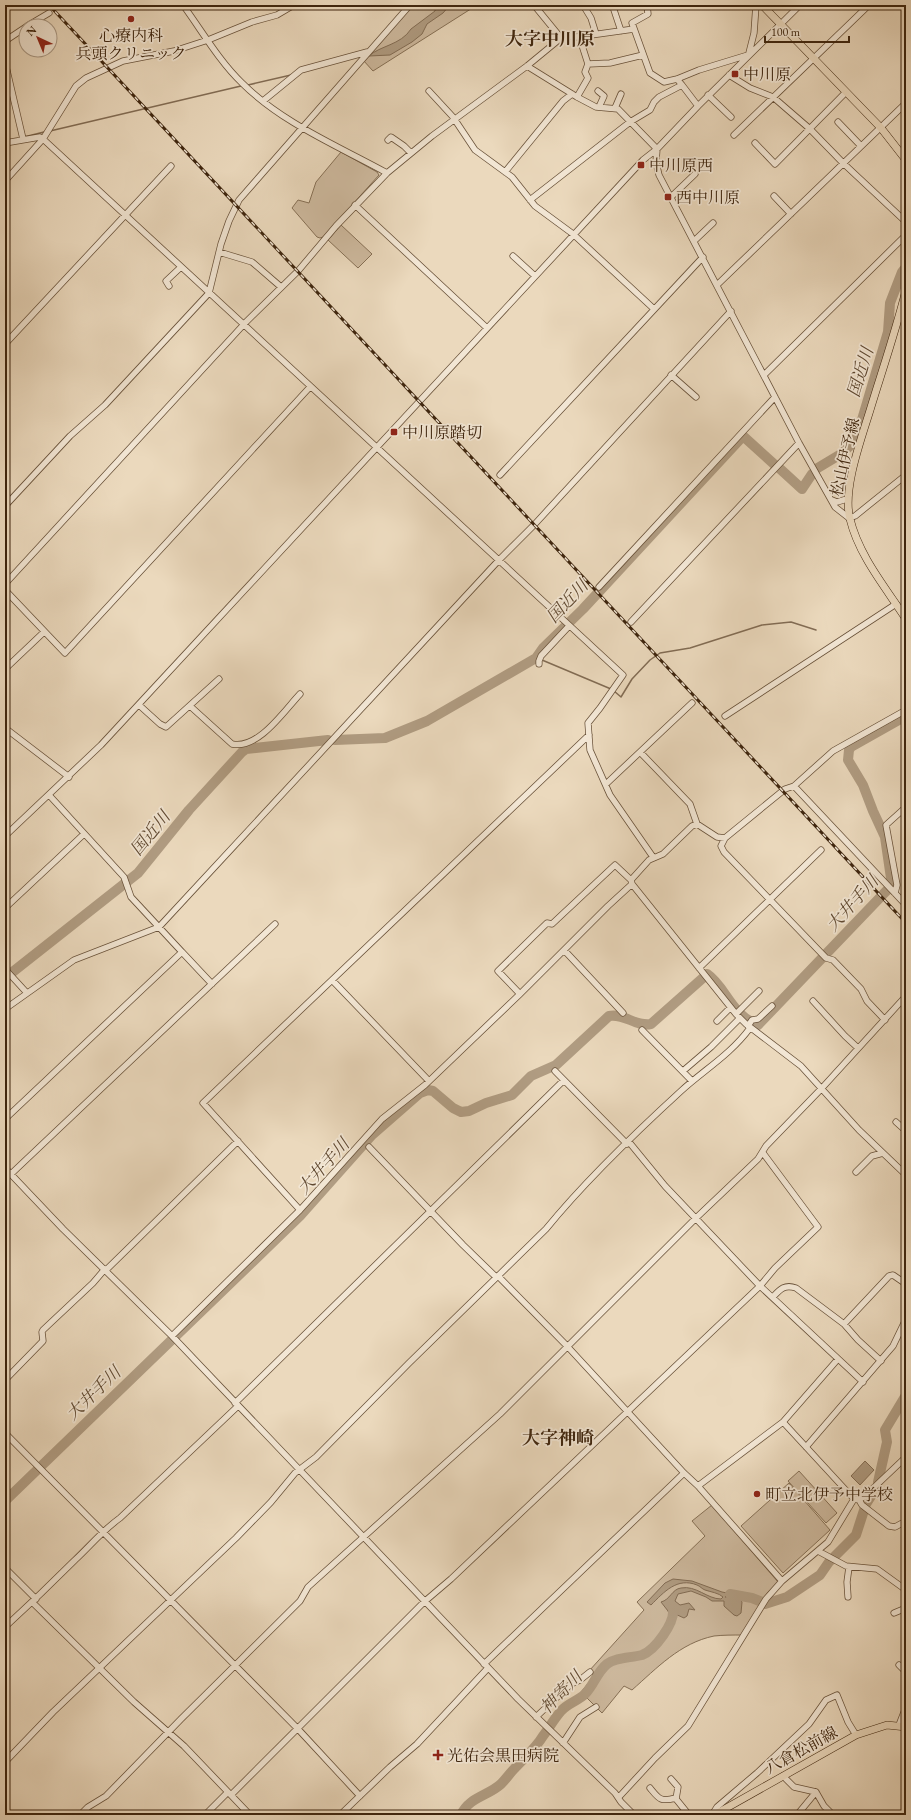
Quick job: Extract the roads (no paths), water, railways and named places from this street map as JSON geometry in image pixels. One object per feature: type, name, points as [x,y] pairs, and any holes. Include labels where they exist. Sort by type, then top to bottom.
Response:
[{"type":"main road","points":[[762,5],[881,128],[906,160]]},
{"type":"main road","name":"松山伊予線","points":[[906,290],[860,444],[847,499],[849,518],[854,536],[865,556],[906,619]]},
{"type":"main road","name":"八倉松前線","points":[[713,1815],[856,1735],[887,1726],[902,1726]]},
{"type":"street","points":[[183,5],[241,82],[263,101],[303,127],[387,173]]},
{"type":"street","points":[[5,181],[43,139],[76,86],[86,78],[123,61],[174,51],[208,40],[252,22],[277,15],[294,5]]},
{"type":"street","points":[[5,506],[66,440],[105,405],[209,293],[219,252],[229,221],[239,200],[367,52],[410,5]]},
{"type":"street","points":[[534,5],[561,38]]},
{"type":"street","points":[[583,5],[591,18],[596,34]]},
{"type":"street","points":[[647,5],[648,14],[632,23],[650,73],[664,82],[749,55]]},
{"type":"street","points":[[749,55],[754,33],[756,5]]},
{"type":"street","points":[[5,836],[69,777],[139,705],[643,160],[658,149],[708,95],[800,5]]},
{"type":"street","points":[[734,135],[869,5]]},
{"type":"street","points":[[613,8],[621,31]]},
{"type":"street","points":[[41,18],[49,13]]},
{"type":"street","points":[[5,584],[244,325],[281,287],[355,205],[387,173],[411,153],[527,66],[561,38],[565,36],[579,36],[634,29]]},
{"type":"street","points":[[5,41],[18,32]]},
{"type":"street","points":[[505,172],[563,101],[574,95],[588,78],[585,72],[588,64],[579,36]]},
{"type":"street","points":[[263,101],[297,73],[367,52]]},
{"type":"street","points":[[588,64],[610,63],[643,55]]},
{"type":"street","points":[[5,62],[23,139]]},
{"type":"street","points":[[527,66],[574,95],[599,107],[614,108],[621,112],[658,149],[657,168],[671,197],[799,443],[839,511],[849,518],[861,513],[906,475]]},
{"type":"street","points":[[729,75],[750,88],[773,98],[810,129],[843,164],[906,222]]},
{"type":"street","points":[[677,79],[698,106]]},
{"type":"street","points":[[530,200],[630,122],[650,110],[654,102],[659,97],[682,85]]},
{"type":"street","points":[[430,91],[455,120],[471,146],[512,177],[530,200],[573,234],[654,309]]},
{"type":"street","points":[[598,91],[604,96],[599,107]]},
{"type":"street","points":[[755,143],[775,164],[846,92]]},
{"type":"street","points":[[614,108],[620,94]]},
{"type":"street","points":[[708,95],[731,117]]},
{"type":"street","points":[[718,286],[906,103]]},
{"type":"street","points":[[838,122],[861,146]]},
{"type":"street","points":[[5,143],[40,137],[43,139],[623,675],[588,723],[589,735],[593,758],[610,794],[653,857]]},
{"type":"street","points":[[388,140],[391,137],[411,153]]},
{"type":"street","points":[[5,344],[171,166]]},
{"type":"street","points":[[671,197],[695,174]]},
{"type":"street","points":[[774,196],[792,214]]},
{"type":"street","points":[[355,205],[487,328]]},
{"type":"street","points":[[694,241],[713,223]]},
{"type":"street","points":[[764,375],[906,234]]},
{"type":"street","points":[[219,252],[252,262],[281,287]]},
{"type":"street","points":[[513,256],[535,276]]},
{"type":"street","points":[[500,475],[703,257]]},
{"type":"street","points":[[170,286],[166,281],[181,267]]},
{"type":"street","points":[[901,310],[906,317]]},
{"type":"street","points":[[5,1009],[74,960],[159,927],[499,560],[534,525],[731,311]]},
{"type":"street","points":[[671,375],[696,397]]},
{"type":"street","points":[[5,590],[65,653],[310,387]]},
{"type":"street","points":[[599,588],[775,397]]},
{"type":"street","points":[[631,622],[799,443]]},
{"type":"street","points":[[832,500],[837,502],[847,499]]},
{"type":"street","points":[[725,716],[896,604]]},
{"type":"street","points":[[540,664],[539,661],[541,656],[569,626]]},
{"type":"street","points":[[5,669],[44,632]]},
{"type":"street","points":[[139,705],[160,724],[166,727],[219,679]]},
{"type":"street","points":[[190,706],[232,744],[238,746],[257,740],[300,694]]},
{"type":"street","points":[[606,784],[692,703]]},
{"type":"street","points":[[885,1020],[867,1001],[861,989],[834,962],[826,958],[722,849],[722,842],[785,788],[794,786],[833,751],[906,710]]},
{"type":"street","points":[[5,728],[69,777]]},
{"type":"street","points":[[300,1210],[203,1103],[589,735]]},
{"type":"street","points":[[640,752],[690,804],[697,824],[717,837],[725,838]]},
{"type":"street","points":[[794,786],[906,904]]},
{"type":"street","points":[[49,795],[124,877],[131,897],[212,984]]},
{"type":"street","points":[[892,890],[897,885],[889,837],[885,828],[888,822],[906,806]]},
{"type":"street","points":[[172,1336],[300,1210],[378,1124],[425,1085],[428,1080],[520,994],[632,882],[653,857],[658,857],[662,854],[688,829],[697,824]]},
{"type":"street","points":[[5,908],[84,834]]},
{"type":"street","points":[[699,968],[821,850]]},
{"type":"street","points":[[520,994],[498,971],[547,923],[552,924],[615,865],[632,882],[730,1008],[749,1025],[795,1060],[859,1130],[906,1174]]},
{"type":"street","points":[[11,1174],[275,924]]},
{"type":"street","points":[[564,950],[623,1013]]},
{"type":"street","points":[[5,1120],[182,952]]},
{"type":"street","points":[[5,969],[27,993]]},
{"type":"street","points":[[332,980],[428,1080]]},
{"type":"street","points":[[682,1071],[711,1047],[759,990]]},
{"type":"street","points":[[80,1815],[88,1807],[106,1796],[300,1601],[308,1588],[500,1414],[763,1153],[766,1146],[822,1088],[906,996]]},
{"type":"street","points":[[813,1001],[844,1036],[858,1048]]},
{"type":"street","points":[[5,1762],[53,1712],[236,1538],[299,1470],[316,1457],[546,1229],[562,1209],[628,1143],[692,1081],[729,1051],[749,1025],[772,1006]]},
{"type":"street","points":[[718,1021],[730,1008]]},
{"type":"street","points":[[642,1030],[692,1081]]},
{"type":"street","points":[[555,1071],[628,1143],[665,1186],[760,1286],[863,1382]]},
{"type":"street","points":[[5,1627],[34,1601],[102,1531],[120,1518],[237,1404],[564,1081]]},
{"type":"street","points":[[896,1122],[906,1131]]},
{"type":"street","points":[[5,1380],[43,1341],[43,1330],[94,1283],[106,1269],[238,1141]]},
{"type":"street","points":[[369,1147],[567,1346],[684,1473],[698,1486],[782,1581]]},
{"type":"street","points":[[205,1815],[298,1729],[424,1602],[451,1580],[760,1286],[775,1268],[818,1226],[763,1153]]},
{"type":"street","points":[[856,1172],[872,1156],[883,1153]]},
{"type":"street","points":[[5,1168],[63,1229],[106,1269],[172,1336],[424,1602],[536,1717],[619,1797],[634,1815]]},
{"type":"street","points":[[844,1324],[889,1276],[893,1275],[906,1284]]},
{"type":"street","points":[[773,1297],[781,1288],[791,1286],[796,1288],[844,1324],[858,1340],[881,1361]]},
{"type":"street","points":[[806,1447],[893,1346],[906,1319]]},
{"type":"street","points":[[698,1486],[783,1422],[838,1358]]},
{"type":"street","points":[[783,1422],[865,1508],[892,1527],[906,1521]]},
{"type":"street","points":[[5,1433],[298,1729],[360,1796]]},
{"type":"street","points":[[619,1797],[688,1726],[766,1599],[782,1581],[818,1550],[833,1534],[856,1500],[881,1483],[906,1457]]},
{"type":"street","points":[[340,1815],[390,1767],[417,1744],[486,1666],[684,1473]]},
{"type":"street","points":[[818,1550],[840,1564],[849,1567],[877,1569],[906,1590]]},
{"type":"street","points":[[848,1597],[847,1582],[849,1567]]},
{"type":"street","points":[[5,1568],[34,1601],[100,1668],[134,1702],[170,1732],[250,1815]]},
{"type":"street","points":[[894,1613],[906,1608]]},
{"type":"street","points":[[899,1665],[906,1672]]},
{"type":"street","points":[[536,1717],[571,1684],[580,1680],[590,1672]]},
{"type":"street","points":[[713,1815],[717,1807],[757,1773],[809,1724],[829,1698],[837,1695],[848,1722],[856,1735]]},
{"type":"street","points":[[563,1743],[580,1717],[596,1707]]},
{"type":"street","points":[[902,1726],[906,1707]]},
{"type":"street","points":[[783,1776],[794,1787],[816,1792],[824,1806],[833,1815]]},
{"type":"street","points":[[671,1779],[678,1787],[676,1798],[689,1815]]},
{"type":"street","points":[[650,1788],[662,1800],[666,1801],[676,1798]]},
{"type":"street","points":[[797,1815],[816,1792]]},
{"type":"waterway","points":[[248,85],[291,75]]},
{"type":"waterway","points":[[50,131],[241,86]]},
{"type":"waterway","points":[[24,137],[44,132]]},
{"type":"waterway","name":"国近川","points":[[816,469],[841,454],[856,440],[888,332],[890,303],[902,272],[906,267]]},
{"type":"waterway","name":"国近川","points":[[335,740],[385,738],[427,721],[536,658],[543,648],[583,609],[743,436],[775,465]]},
{"type":"waterway","name":"国近川","points":[[778,467],[802,489],[812,474]]},
{"type":"waterway","points":[[614,691],[621,697],[632,679],[650,660],[660,653],[690,648],[762,625],[791,622],[816,630]]},
{"type":"waterway","points":[[542,660],[611,689]]},
{"type":"waterway","name":"大井手川","points":[[707,974],[719,986],[741,1015],[758,1025],[892,885],[885,837],[863,785],[848,760],[849,750],[851,747],[906,716]]},
{"type":"waterway","name":"国近川","points":[[5,978],[138,873],[189,810],[246,749],[328,740]]},
{"type":"waterway","name":"大井手川","points":[[5,1501],[300,1216],[372,1135],[420,1093],[428,1090],[433,1091],[453,1108],[461,1112],[469,1111],[486,1103],[512,1095],[531,1076],[556,1065],[609,1016],[620,1016],[640,1024],[651,1024],[704,977]]},
{"type":"waterway","name":"神寄川","points":[[878,1482],[887,1442],[885,1430],[906,1395]]},
{"type":"waterway","name":"神寄川","points":[[765,1604],[787,1597],[820,1575],[829,1562],[856,1535],[866,1504],[871,1496]]},
{"type":"waterway","name":"神寄川","points":[[730,1594],[752,1598],[762,1602]]},
{"type":"waterway","name":"神寄川","points":[[461,1815],[464,1809],[474,1800],[501,1784],[537,1745],[561,1711],[585,1694],[607,1664],[619,1659],[642,1655],[653,1648],[671,1621],[673,1609]]},
{"type":"railway","points":[[49,5],[906,923]]},
{"type":"place","name":"心療内科 兵頭クリニック","points":[[131,19]]},
{"type":"place","name":"中川原","points":[[735,74]]},
{"type":"place","name":"中川原西","points":[[641,165]]},
{"type":"place","name":"西中川原","points":[[668,197]]},
{"type":"place","name":"中川原踏切","points":[[394,432]]},
{"type":"place","name":"町立北伊予中学校","points":[[757,1494]]},
{"type":"place","name":"光佑会黒田病院","points":[[438,1755]]},
{"type":"district","name":"大字中川原","points":[[550,38]]},
{"type":"district","name":"大字神崎","points":[[558,1437]]}]
